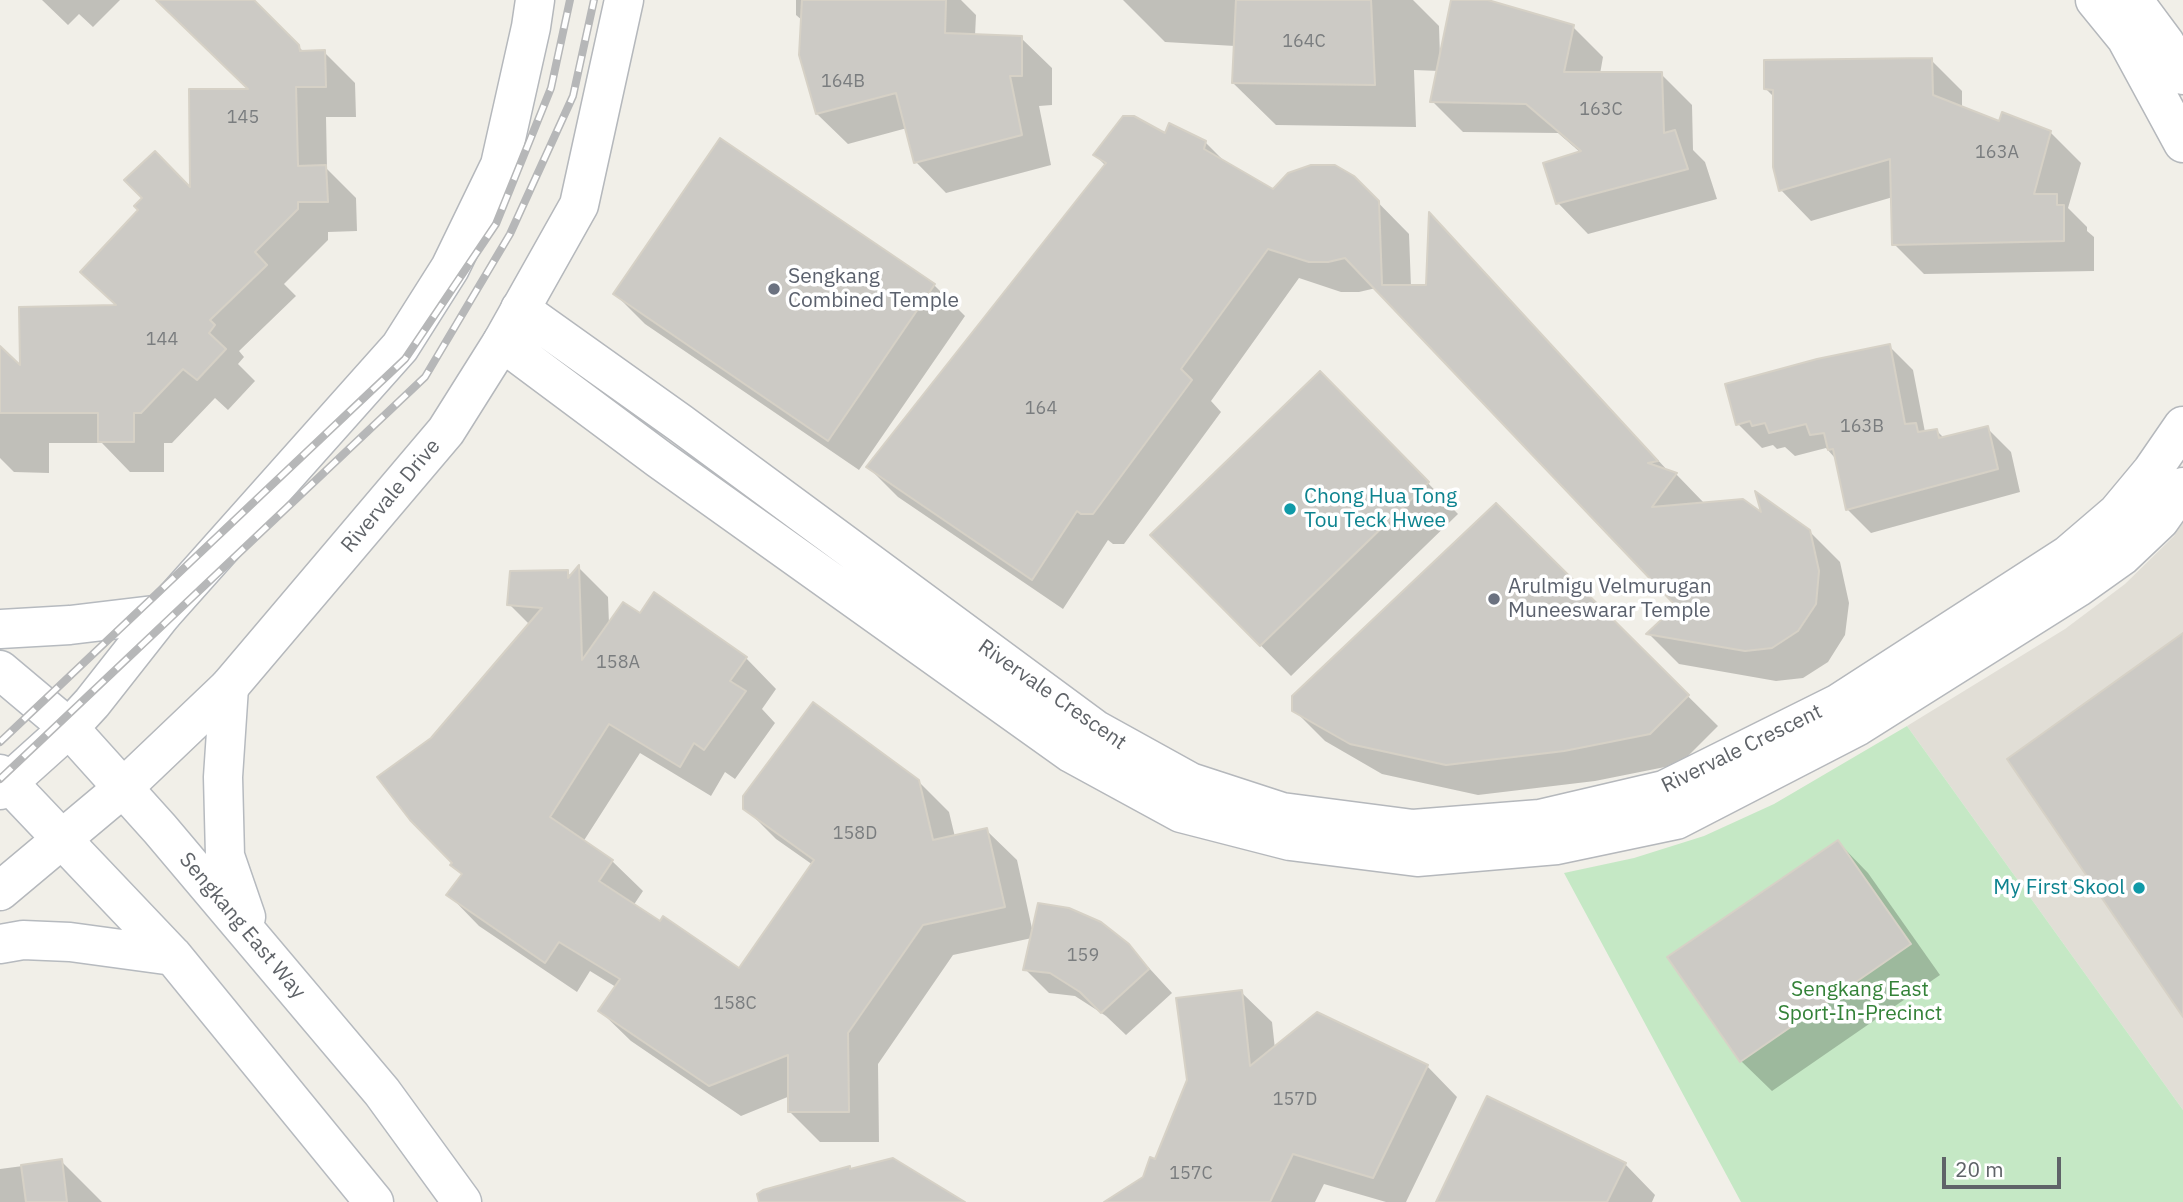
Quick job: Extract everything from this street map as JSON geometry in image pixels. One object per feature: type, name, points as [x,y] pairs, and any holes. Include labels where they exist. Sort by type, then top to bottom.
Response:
[{"type":"street","points":[[374,1202],[173,956],[62,838],[3,782],[68,728],[92,703],[162,614],[400,347],[450,268],[500,165],[535,0]]},
{"type":"street","name":"Rivervale Drive","points":[[0,891],[123,788],[229,687],[446,431],[502,342],[579,205],[624,0]]},
{"type":"street","points":[[2095,0],[2126,38],[2183,143]]},
{"type":"street","points":[[2133,0],[2165,43],[2183,75]]},
{"type":"street","name":"Rivervale Crescent","points":[[520,309],[680,423],[1053,719],[1071,753],[1181,813],[1290,841],[1540,819],[1664,790],[1839,703],[2068,555],[2117,513],[2152,471],[2183,426]]},
{"type":"street","name":"Rivervale Crescent","points":[[502,342],[659,459],[1053,719]]},
{"type":"street","name":"Rivervale Crescent","points":[[1362,836],[1417,857],[1557,845],[1676,820],[1858,726],[2077,588],[2122,556],[2160,520],[2183,487]]},
{"type":"street","points":[[0,629],[71,625],[162,614]]},
{"type":"street","name":"Sengkang East Way","points":[[0,670],[68,728],[123,788],[382,1092],[462,1202]]},
{"type":"street","points":[[229,687],[223,776],[225,856],[254,939]]},
{"type":"street","points":[[0,944],[23,940],[70,942],[173,956]]},
{"type":"shaded area","points":[[2183,522],[2183,1110],[1907,726],[2065,629],[2125,584],[2174,536]]},
{"type":"green space","name":"Sengkang East Sport-In-Precinct","points":[[1907,726],[2183,1110],[2183,1202],[1741,1202],[1564,873],[1634,858],[1704,836],[1774,804]]},
{"type":"building","points":[[156,0],[254,0],[299,45],[300,51],[325,50],[326,87],[296,87],[298,166],[326,165],[328,202],[298,202],[298,209],[255,252],[267,265],[210,320],[215,325],[209,333],[226,349],[197,380],[183,369],[141,413],[134,413],[134,442],[98,442],[98,413],[0,413],[0,346],[20,365],[19,307],[116,305],[80,272],[138,210],[134,206],[142,198],[124,180],[155,151],[190,187],[189,89],[248,89]]},
{"type":"building","points":[[802,0],[946,0],[945,33],[1022,36],[1022,76],[1010,76],[1022,135],[914,163],[896,93],[816,114],[799,55]]},
{"type":"building","points":[[1236,0],[1371,0],[1375,85],[1232,83]]},
{"type":"building","points":[[1451,0],[1488,0],[1574,25],[1564,72],[1662,72],[1664,133],[1675,130],[1688,169],[1556,204],[1543,163],[1581,151],[1526,104],[1430,102]]},
{"type":"building","points":[[1932,58],[1933,95],[1999,121],[2002,112],[2051,131],[2034,194],[2057,194],[2057,205],[2064,205],[2064,241],[1892,245],[1890,159],[1779,191],[1773,167],[1773,90],[1764,89],[1764,60]]},
{"type":"building","points":[[1123,116],[1134,116],[1165,133],[1169,123],[1206,141],[1204,149],[1273,189],[1288,173],[1311,165],[1335,165],[1354,176],[1379,201],[1382,285],[1426,285],[1429,212],[1658,461],[1648,463],[1677,473],[1652,507],[1743,499],[1761,512],[1755,491],[1810,530],[1819,571],[1816,604],[1798,631],[1772,648],[1745,651],[1646,634],[1676,606],[1345,258],[1309,262],[1268,249],[1181,369],[1192,380],[1093,514],[1081,514],[1077,511],[1032,580],[866,467],[1106,163],[1093,155]]},
{"type":"building","name":"Sengkang Combined Temple","points":[[720,138],[935,284],[828,441],[613,294]]},
{"type":"building","points":[[1890,344],[1905,424],[1916,423],[1918,432],[1937,429],[1939,438],[1988,426],[1998,469],[1846,510],[1833,449],[1828,450],[1824,433],[1810,435],[1806,424],[1769,433],[1765,423],[1752,426],[1750,421],[1736,425],[1725,384],[1817,359]]},
{"type":"building","name":"Chong Hua Tong Tou Teck Hwee","points":[[1320,371],[1429,482],[1260,646],[1150,535]]},
{"type":"building","name":"Arulmigu Velmurugan Muneeswarar Temple","points":[[1496,503],[1689,695],[1650,734],[1564,751],[1446,765],[1350,744],[1292,711],[1292,696]]},
{"type":"building","points":[[579,565],[582,660],[623,602],[640,613],[654,592],[747,657],[730,681],[746,691],[704,750],[694,743],[680,767],[609,724],[550,817],[613,860],[599,881],[660,921],[663,916],[739,968],[814,860],[743,809],[743,796],[813,702],[919,780],[933,840],[987,828],[1005,907],[923,925],[848,1033],[849,1112],[788,1112],[788,1055],[709,1086],[598,1011],[620,979],[559,942],[545,963],[446,895],[462,874],[450,865],[452,863],[410,820],[377,777],[431,738],[542,608],[507,605],[510,571],[568,570],[568,578]]},
{"type":"building","name":"My First Skool","points":[[2183,633],[2183,1017],[2007,759]]},
{"type":"building","points":[[1838,840],[1911,944],[1740,1062],[1667,957]]},
{"type":"building","points":[[1038,903],[1069,908],[1101,922],[1129,944],[1149,969],[1101,1013],[1080,992],[1050,973],[1023,970]]},
{"type":"building","points":[[1242,990],[1250,1066],[1317,1012],[1428,1065],[1373,1178],[1293,1154],[1270,1202],[1104,1202],[1143,1177],[1150,1157],[1155,1159],[1187,1080],[1176,998]]},
{"type":"building","points":[[1487,1096],[1626,1163],[1607,1202],[1436,1202]]},
{"type":"building","points":[[893,1158],[965,1202],[759,1202],[757,1194],[763,1190],[850,1166],[850,1169]]},
{"type":"building","points":[[62,1159],[67,1202],[26,1202],[21,1165]]},
{"type":"railway","points":[[0,742],[405,359],[496,224],[551,88],[570,0]]},
{"type":"railway","points":[[0,779],[425,377],[510,234],[573,96],[594,0]]},
{"type":"place","name":"Sengkang Combined Temple","points":[[774,289]]},
{"type":"place","name":"Chong Hua Tong Tou Teck Hwee","points":[[1290,509]]},
{"type":"place","name":"Arulmigu Velmurugan Muneeswarar Temple","points":[[1494,599]]},
{"type":"place","name":"My First Skool","points":[[2139,888]]}]
